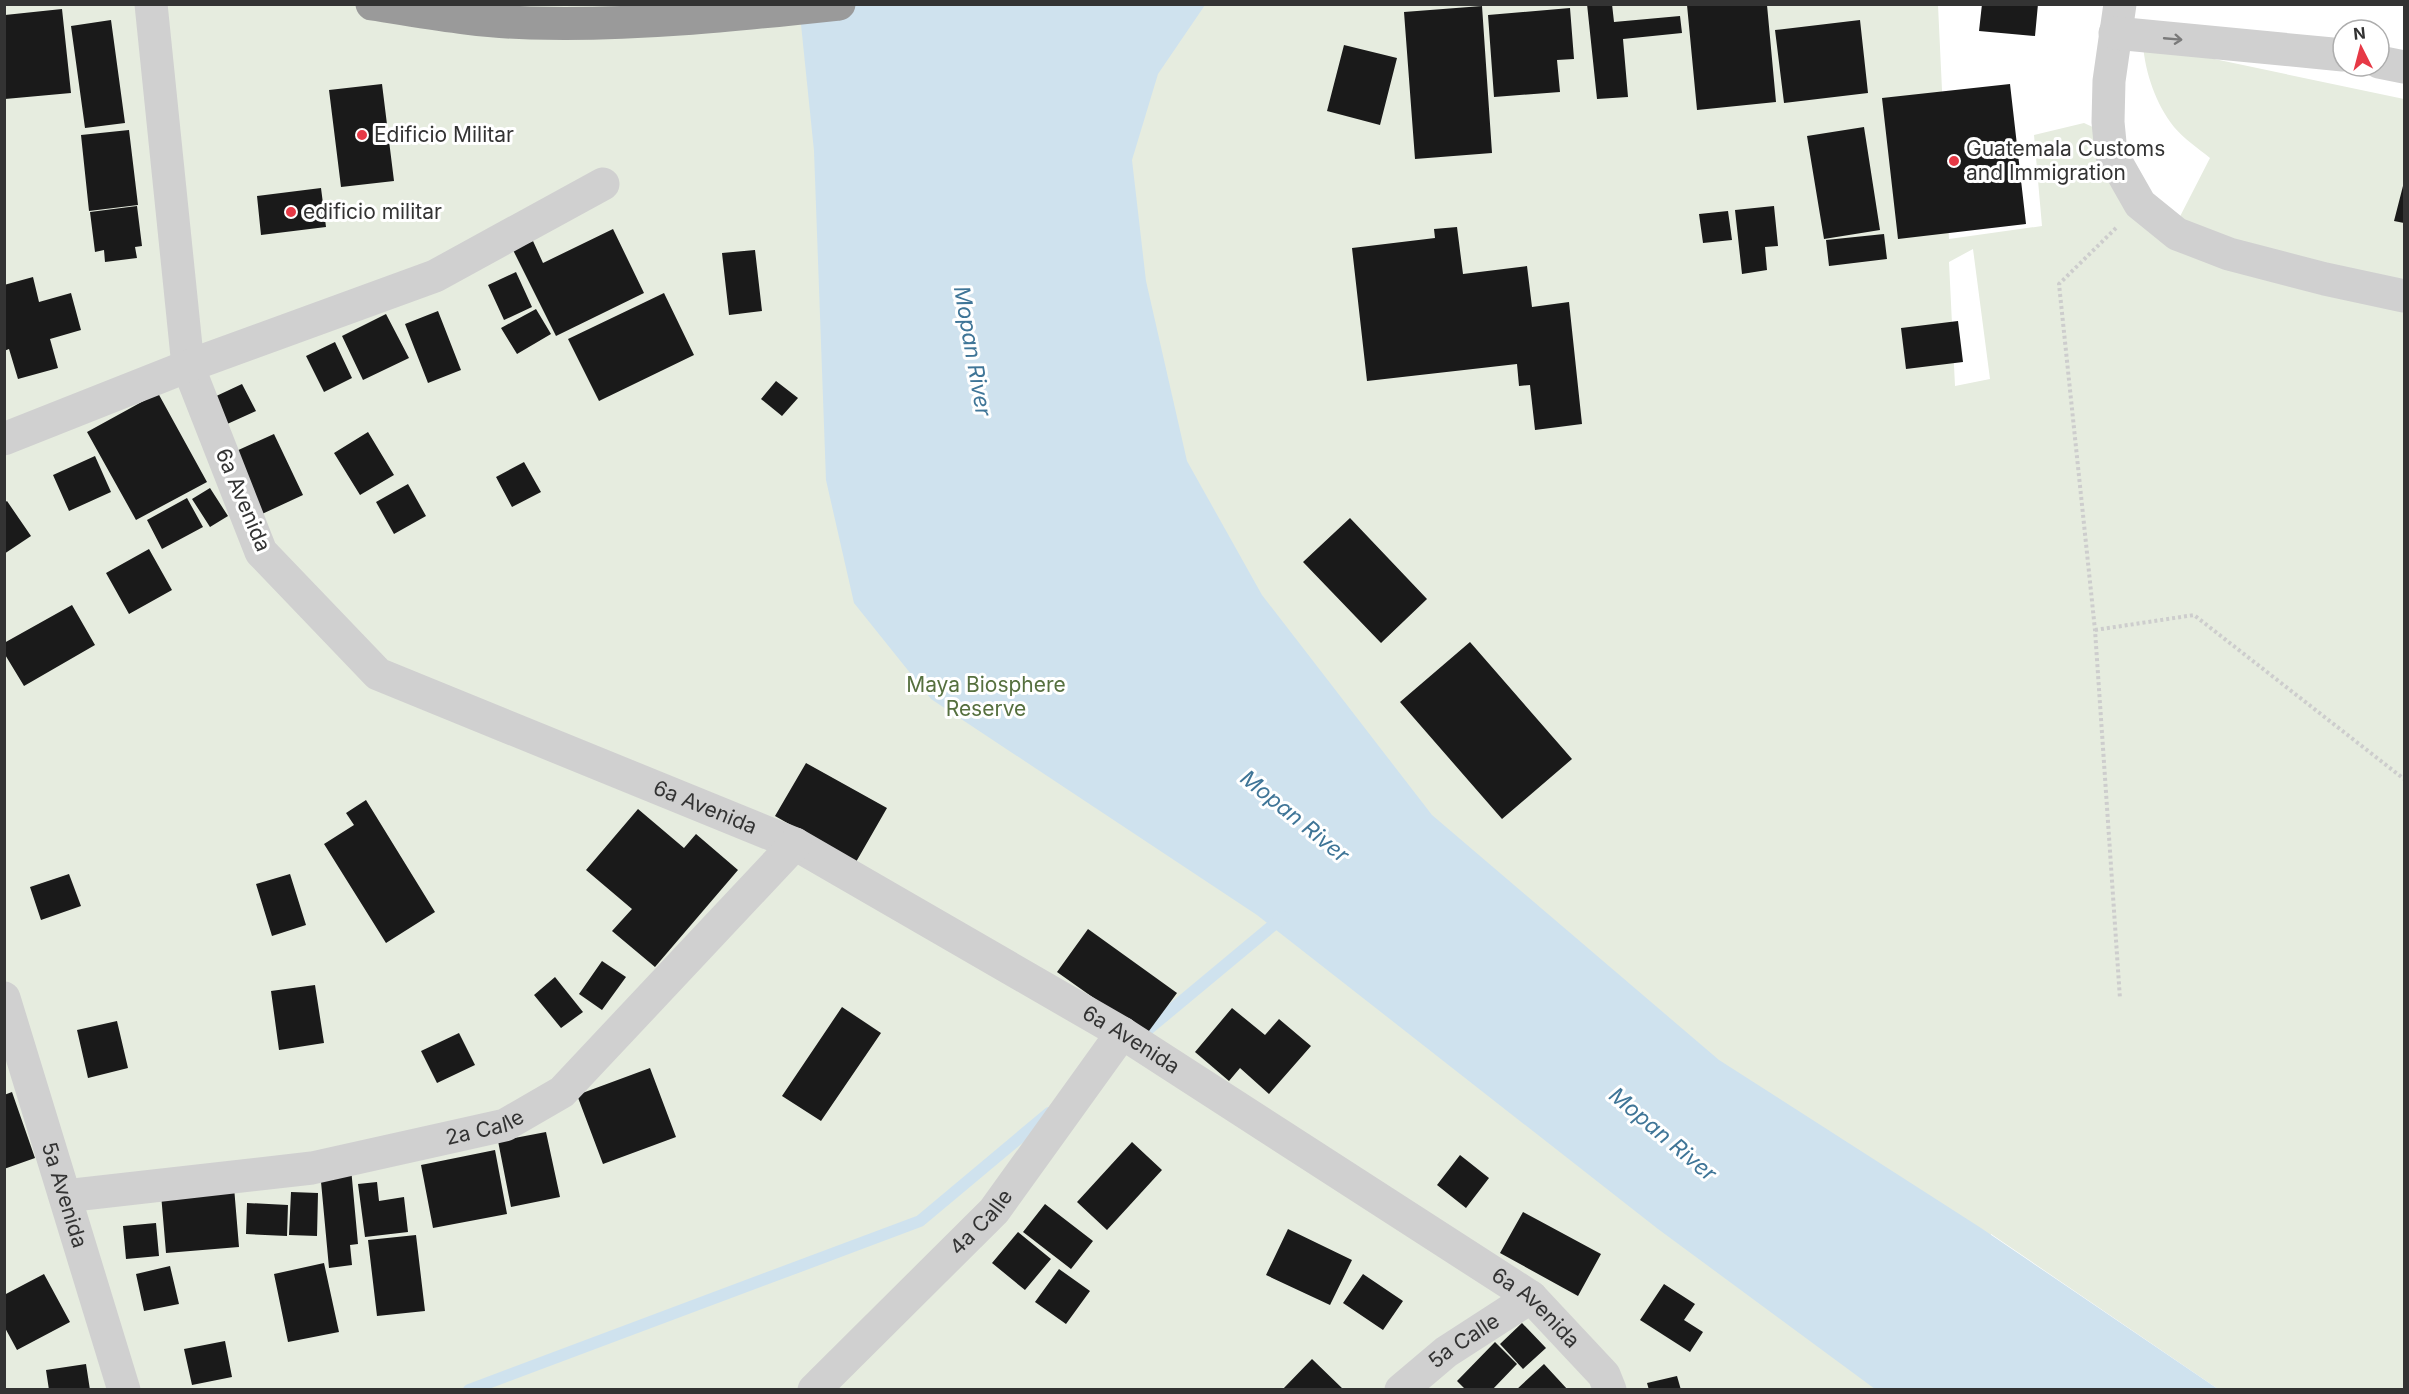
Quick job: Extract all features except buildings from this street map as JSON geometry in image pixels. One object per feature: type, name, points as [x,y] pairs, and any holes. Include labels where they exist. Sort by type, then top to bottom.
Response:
[{"type":"highway","points":[[372,4],[462,17],[528,23],[591,24],[711,18],[839,4]]},
{"type":"street","name":"6a Avenida","points":[[151,4],[188,366],[261,552],[378,674],[795,844],[1122,1033],[1531,1297],[1604,1375],[1610,1389]]},
{"type":"street","points":[[2331,53],[2117,19],[2109,81],[2108,122],[2111,153],[2140,204],[2177,234],[2229,254],[2325,279],[2404,296]]},
{"type":"street","points":[[4,440],[188,366],[435,276],[603,184]]},
{"type":"street","name":"2a Calle","points":[[65,1196],[312,1168],[505,1125],[562,1092],[795,844]]},
{"type":"street","name":"5a Avenida","points":[[4,998],[124,1389]]},
{"type":"street","name":"4a Calle","points":[[814,1389],[994,1211],[1122,1033]]},
{"type":"street","name":"5a Calle","points":[[1401,1389],[1446,1352],[1531,1297]]},
{"type":"path","points":[[2120,999],[2095,630],[2060,284],[2140,204]]},
{"type":"path","points":[[2095,630],[2194,615],[2404,779]]},
{"type":"green space","name":"Maya Biosphere Reserve","points":[[5,5],[1938,5],[1949,239],[2042,226],[2034,135],[2084,123],[2097,129],[2171,234],[2210,158],[2178,131],[2162,108],[2149,77],[2143,44],[2404,99],[2404,1389],[2218,1389],[1991,1234],[1997,1389],[5,1390]],"holes":[[[1973,249],[1990,379],[1955,386],[1949,262]]]},
{"type":"water","name":"Mopan River","points":[[799,5],[1205,5],[1158,74],[1132,160],[1146,281],[1187,461],[1262,595],[1432,815],[1719,1060],[1981,1228],[2218,1389],[1875,1389],[1658,1229],[1257,915],[931,699],[854,603],[826,480],[814,151]]},
{"type":"waterway","points":[[1140,1036],[1283,917]]},
{"type":"waterway","points":[[469,1390],[920,1221],[1049,1113]]},
{"type":"place","name":"Edificio Militar","points":[[362,135]]},
{"type":"place","name":"Guatemala Customs and Immigration","points":[[1954,161]]},
{"type":"place","name":"edificio militar","points":[[291,212]]}]
